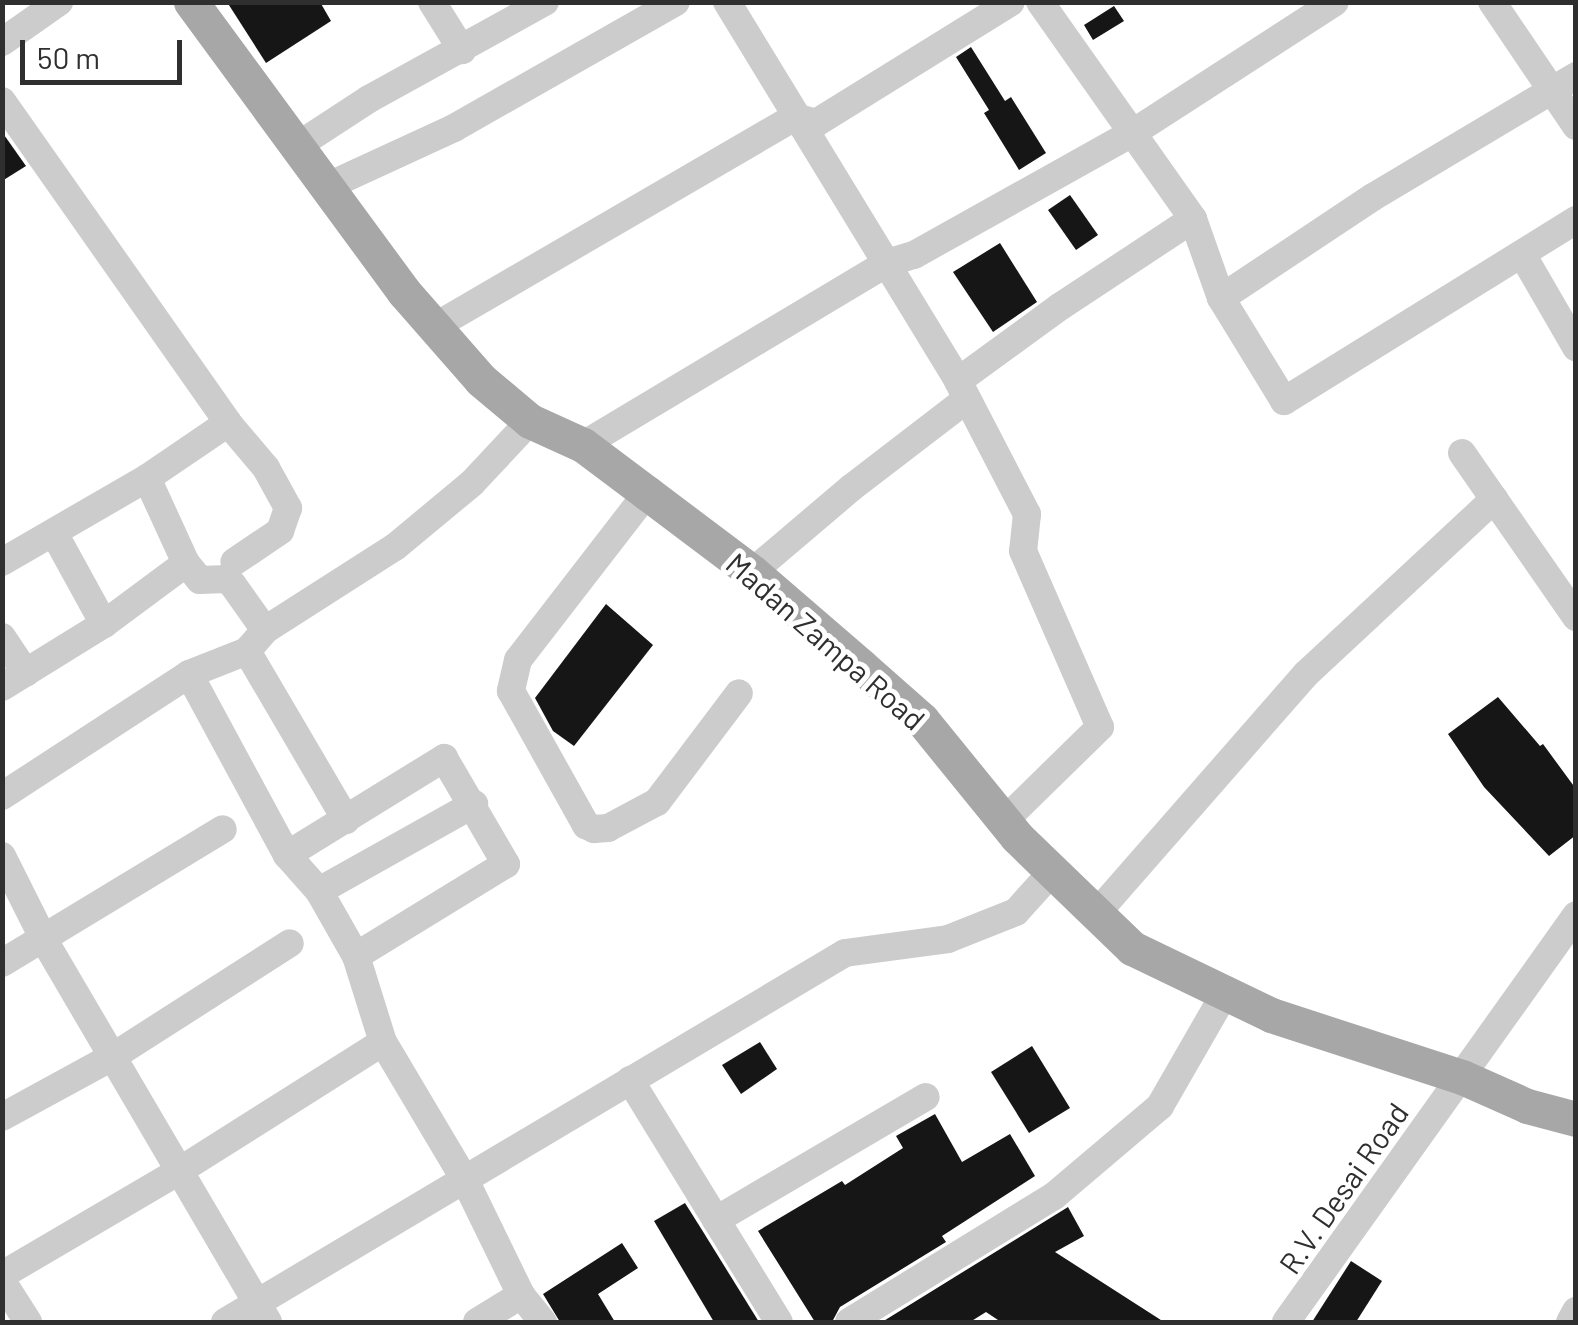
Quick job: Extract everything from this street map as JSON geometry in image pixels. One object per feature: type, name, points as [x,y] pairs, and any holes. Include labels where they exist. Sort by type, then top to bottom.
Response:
[{"type":"main road","name":"Madan Zampa Road","points":[[190,2],[326,187],[434,326],[482,380],[530,421],[582,445],[752,572],[922,720],[1004,820],[1132,948],[1272,1016],[1457,1084],[1576,1118]]},
{"type":"street","points":[[2,42],[59,2]]},
{"type":"street","points":[[432,2],[462,50]]},
{"type":"street","points":[[297,146],[369,100],[544,2]]},
{"type":"street","points":[[326,187],[454,128],[676,2]]},
{"type":"street","points":[[727,2],[963,390],[1027,514],[1023,551],[1100,727],[1004,820]]},
{"type":"street","points":[[434,326],[795,117],[816,122],[1011,2]]},
{"type":"street","points":[[1040,2],[1193,220],[1222,298],[1284,401],[1576,220]]},
{"type":"street","points":[[582,445],[887,262],[914,256],[1134,132],[1335,2]]},
{"type":"street","points":[[1492,2],[1563,83],[1576,126]]},
{"type":"street","points":[[1222,298],[1373,197],[1563,83]]},
{"type":"street","points":[[2,101],[228,423],[266,468],[288,508],[280,530],[234,562]]},
{"type":"street","points":[[752,572],[1061,306],[1193,220]]},
{"type":"street","points":[[1522,254],[1576,347]]},
{"type":"street","points":[[2,796],[189,674],[256,641],[395,547],[472,483],[530,421]]},
{"type":"street","points":[[2,562],[147,478],[228,423]]},
{"type":"street","points":[[1462,453],[1576,617]]},
{"type":"street","points":[[147,478],[186,564],[200,580],[227,580],[234,585],[256,641],[346,820]]},
{"type":"street","points":[[648,493],[518,660],[512,690],[586,825],[594,829],[608,828],[656,802],[739,694]]},
{"type":"street","points":[[1095,914],[1306,674],[1494,499]]},
{"type":"street","points":[[54,533],[104,624]]},
{"type":"street","points":[[2,637],[14,680],[104,624],[186,564]]},
{"type":"street","points":[[189,674],[287,855],[318,890],[356,956],[383,1042],[465,1180],[521,1295],[543,1322]]},
{"type":"street","points":[[287,855],[444,758],[506,864],[356,956]]},
{"type":"street","points":[[318,890],[474,804]]},
{"type":"street","points":[[2,963],[223,829]]},
{"type":"street","points":[[2,856],[44,940],[262,1313]]},
{"type":"street","points":[[225,1322],[262,1313],[465,1180],[845,953],[948,939],[1016,912],[1052,872]]},
{"type":"street","name":"R.V. Desai Road","points":[[1286,1322],[1576,916]]},
{"type":"street","points":[[2,1117],[112,1057],[290,944]]},
{"type":"street","points":[[848,1322],[1054,1196],[1160,1106],[1224,993]]},
{"type":"street","points":[[28,1322],[2,1278],[383,1042]]},
{"type":"street","points":[[630,1080],[779,1322]]},
{"type":"street","points":[[716,1220],[926,1097]]},
{"type":"street","points":[[478,1322],[521,1295]]},
{"type":"street","points":[[1570,1322],[1576,1311]]},
{"type":"building","points":[[227,2],[320,2],[331,21],[266,63]]},
{"type":"building","points":[[1114,6],[1124,21],[1093,40],[1084,25]]},
{"type":"building","points":[[971,47],[1005,101],[1011,97],[1046,153],[1019,170],[984,113],[989,110],[956,57]]},
{"type":"building","points":[[2,132],[26,166],[2,181]]},
{"type":"building","points":[[1070,195],[1098,235],[1076,250],[1048,210]]},
{"type":"building","points":[[1000,243],[1037,302],[993,332],[953,272]]},
{"type":"building","points":[[606,604],[653,645],[574,746],[553,731],[535,698]]},
{"type":"building","points":[[1498,697],[1540,746],[1543,744],[1576,789],[1576,835],[1549,856],[1484,787],[1448,734]]},
{"type":"building","points":[[760,1042],[777,1069],[741,1094],[722,1065]]},
{"type":"building","points":[[1032,1046],[1070,1108],[1029,1133],[991,1072]]},
{"type":"building","points":[[935,1114],[962,1162],[1010,1134],[1035,1176],[942,1236],[946,1242],[840,1307],[832,1322],[815,1322],[758,1231],[842,1181],[845,1185],[903,1148],[896,1136]]},
{"type":"building","points":[[685,1203],[759,1322],[714,1322],[654,1221]]},
{"type":"building","points":[[1068,1207],[1084,1236],[1055,1252],[1164,1322],[1001,1322],[986,1312],[970,1322],[882,1322]]},
{"type":"building","points":[[622,1243],[638,1268],[598,1294],[615,1322],[560,1322],[543,1294]]},
{"type":"building","points":[[1351,1261],[1382,1281],[1356,1322],[1312,1322]]}]
